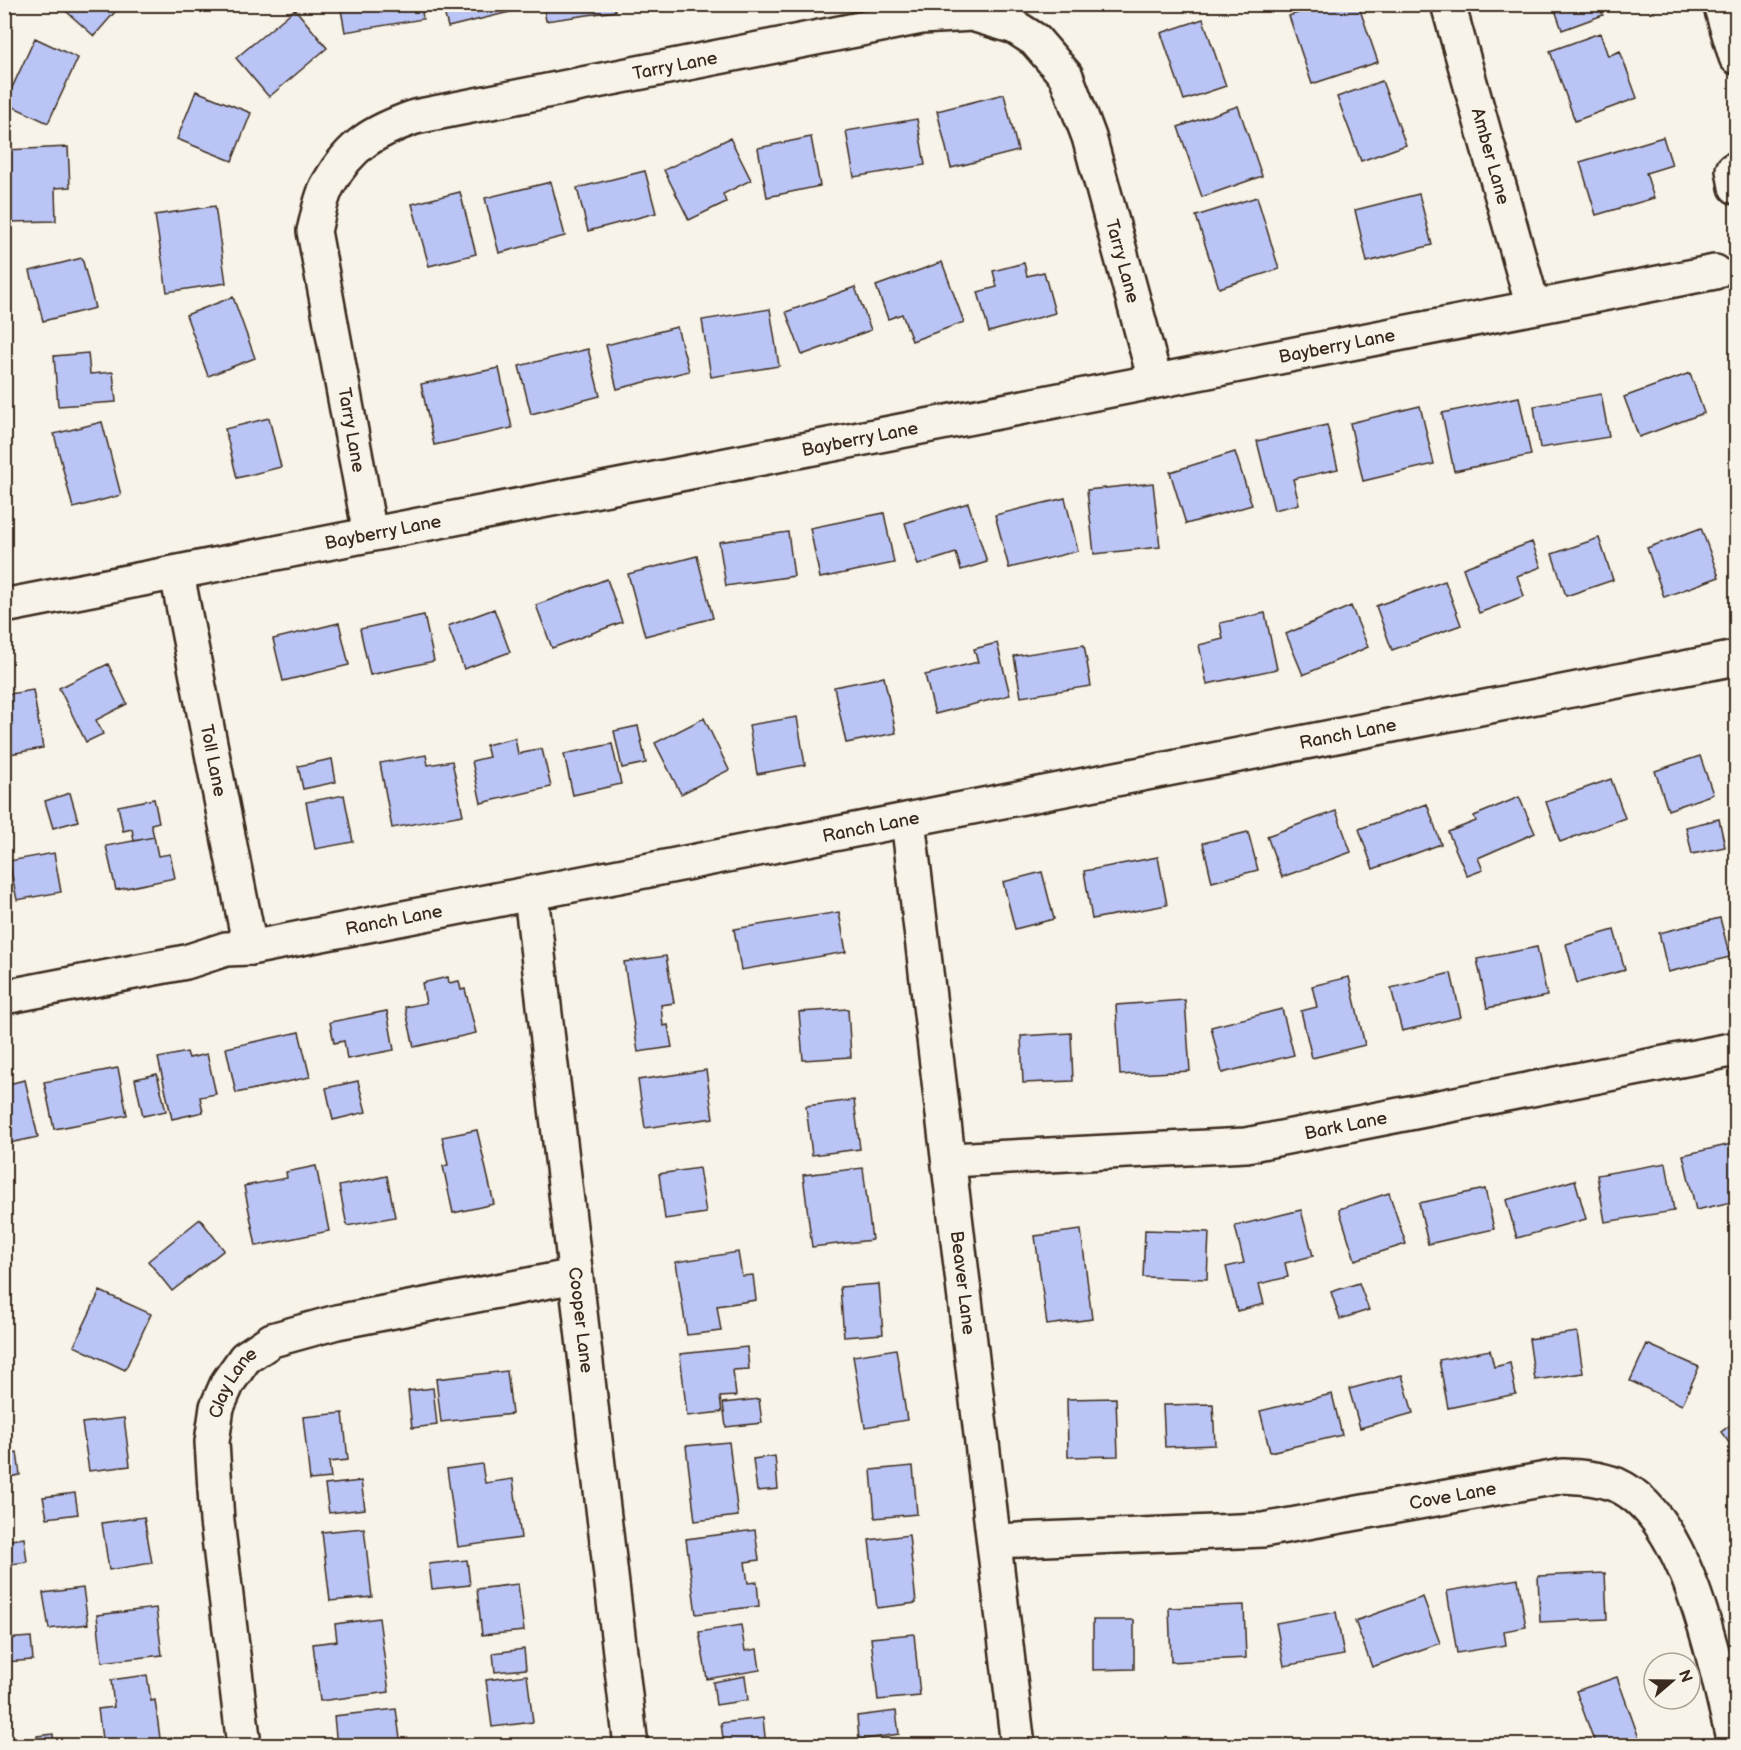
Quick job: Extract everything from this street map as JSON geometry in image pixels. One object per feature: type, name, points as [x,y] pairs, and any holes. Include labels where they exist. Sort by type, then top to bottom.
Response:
[{"type":"street","name":"Amber Lane","points":[[1448,4],[1533,307]]},
{"type":"street","points":[[1720,4],[1737,57]]},
{"type":"street","name":"Tarry Lane","points":[[370,534],[314,231],[328,183],[360,143],[379,130],[414,117],[921,17],[972,14],[1016,27],[1035,40],[1066,76],[1089,136],[1155,380]]},
{"type":"street","points":[[1737,169],[1733,170],[1737,187]]},
{"type":"street","name":"Bayberry Lane","points":[[4,606],[1715,272]]},
{"type":"street","name":"Toll Lane","points":[[177,574],[250,948]]},
{"type":"street","name":"Ranch Lane","points":[[4,997],[186,962],[226,949],[250,948],[531,895],[1737,658]]},
{"type":"street","name":"Beaver Lane","points":[[908,820],[1018,1746]]},
{"type":"street","name":"Cooper Lane","points":[[531,895],[631,1746]]},
{"type":"street","name":"Bark Lane","points":[[950,1160],[1246,1145],[1737,1049]]},
{"type":"street","name":"Clay Lane","points":[[244,1746],[217,1521],[212,1442],[218,1407],[228,1382],[245,1358],[272,1340],[337,1322],[575,1276]]},
{"type":"street","name":"Cove Lane","points":[[994,1541],[1263,1530],[1563,1476],[1596,1478],[1619,1486],[1653,1514],[1677,1549],[1696,1602],[1735,1746]]},
{"type":"building","points":[[58,4],[122,4],[94,36]]},
{"type":"building","points":[[340,4],[421,4],[423,19],[345,32]]},
{"type":"building","points":[[442,4],[521,4],[522,9],[448,27]]},
{"type":"building","points":[[543,4],[614,4],[615,11],[546,21]]},
{"type":"building","points":[[1324,4],[1358,4],[1378,62],[1312,84],[1289,16]]},
{"type":"building","points":[[1553,4],[1599,4],[1603,15],[1562,30]]},
{"type":"building","points":[[295,9],[327,48],[269,97],[236,58]]},
{"type":"building","points":[[1203,19],[1226,86],[1184,100],[1161,33]]},
{"type":"building","points":[[1600,33],[1608,56],[1620,51],[1637,98],[1575,121],[1550,51]]},
{"type":"building","points":[[35,38],[78,58],[48,123],[5,103]]},
{"type":"building","points":[[1382,81],[1406,145],[1361,161],[1337,97]]},
{"type":"building","points":[[196,91],[251,113],[232,161],[177,139]]},
{"type":"building","points":[[1004,94],[1018,151],[951,168],[937,111]]},
{"type":"building","points":[[1238,106],[1262,176],[1202,197],[1178,127]]},
{"type":"building","points":[[917,119],[925,165],[854,177],[846,131]]},
{"type":"building","points":[[811,137],[820,186],[767,197],[758,148]]},
{"type":"building","points":[[1663,137],[1672,165],[1646,173],[1654,198],[1596,215],[1580,162]]},
{"type":"building","points":[[730,138],[751,180],[723,194],[726,202],[689,220],[664,170]]},
{"type":"building","points":[[68,147],[70,187],[55,188],[56,221],[9,222],[6,150]]},
{"type":"building","points":[[645,171],[656,213],[588,231],[577,188]]},
{"type":"building","points":[[551,182],[565,236],[499,253],[485,198]]},
{"type":"building","points":[[460,192],[476,254],[429,266],[412,204]]},
{"type":"building","points":[[1419,194],[1432,245],[1367,262],[1355,210]]},
{"type":"building","points":[[1257,197],[1279,269],[1219,288],[1196,216]]},
{"type":"building","points":[[215,206],[226,283],[167,292],[155,215]]},
{"type":"building","points":[[82,258],[95,308],[43,321],[30,271]]},
{"type":"building","points":[[942,262],[964,322],[912,341],[902,314],[888,319],[876,286]]},
{"type":"building","points":[[1024,263],[1027,276],[1044,272],[1055,313],[989,332],[978,292],[997,287],[993,271]]},
{"type":"building","points":[[855,287],[871,330],[802,355],[786,312]]},
{"type":"building","points":[[233,297],[255,358],[208,376],[186,315]]},
{"type":"building","points":[[770,309],[779,366],[711,377],[702,320]]},
{"type":"building","points":[[677,327],[689,371],[617,389],[606,345]]},
{"type":"building","points":[[588,349],[600,396],[531,414],[519,366]]},
{"type":"building","points":[[88,353],[90,374],[113,372],[116,402],[58,406],[54,356]]},
{"type":"building","points":[[499,368],[512,428],[434,445],[421,384]]},
{"type":"building","points":[[1690,373],[1704,413],[1639,437],[1624,397]]},
{"type":"building","points":[[1601,394],[1609,437],[1540,448],[1534,406]]},
{"type":"building","points":[[1519,397],[1531,455],[1454,471],[1442,413]]},
{"type":"building","points":[[1420,406],[1434,464],[1363,481],[1350,423]]},
{"type":"building","points":[[269,418],[281,467],[237,478],[225,429]]},
{"type":"building","points":[[102,422],[121,495],[73,508],[54,434]]},
{"type":"building","points":[[1327,425],[1338,469],[1293,479],[1299,504],[1274,510],[1257,441]]},
{"type":"building","points":[[1235,452],[1252,505],[1186,524],[1170,472]]},
{"type":"building","points":[[1153,483],[1160,547],[1094,554],[1087,490]]},
{"type":"building","points":[[1065,498],[1078,551],[1009,568],[995,515]]},
{"type":"building","points":[[968,503],[987,562],[961,570],[956,553],[918,565],[905,523]]},
{"type":"building","points":[[884,513],[894,563],[820,578],[810,528]]},
{"type":"building","points":[[1701,528],[1719,577],[1664,597],[1647,548]]},
{"type":"building","points":[[788,532],[794,576],[726,586],[719,542]]},
{"type":"building","points":[[1599,538],[1613,580],[1566,596],[1552,554]]},
{"type":"building","points":[[1532,542],[1541,567],[1517,576],[1524,596],[1479,613],[1463,568]]},
{"type":"building","points":[[697,556],[713,618],[645,636],[628,574]]},
{"type":"building","points":[[607,579],[622,622],[552,648],[536,605]]},
{"type":"building","points":[[1445,581],[1461,625],[1392,650],[1376,606]]},
{"type":"building","points":[[1351,606],[1368,647],[1303,675],[1286,634]]},
{"type":"building","points":[[494,609],[510,652],[464,669],[448,626]]},
{"type":"building","points":[[1265,613],[1277,669],[1207,684],[1199,645],[1223,639],[1220,623]]},
{"type":"building","points":[[424,615],[434,661],[370,675],[360,629]]},
{"type":"building","points":[[339,623],[349,665],[283,681],[273,639]]},
{"type":"building","points":[[997,643],[1010,695],[935,714],[925,675],[978,662],[974,649]]},
{"type":"building","points":[[1084,645],[1091,686],[1021,697],[1014,656]]},
{"type":"building","points":[[108,664],[127,704],[96,720],[103,734],[86,742],[59,688]]},
{"type":"building","points":[[884,677],[896,733],[846,743],[834,687]]},
{"type":"building","points":[[33,690],[43,748],[4,755],[4,695]]},
{"type":"building","points":[[797,717],[805,765],[757,774],[749,725]]},
{"type":"building","points":[[704,718],[729,770],[681,794],[655,743]]},
{"type":"building","points":[[638,726],[646,763],[622,768],[614,731]]},
{"type":"building","points":[[515,738],[518,754],[542,749],[551,787],[481,803],[472,761],[489,757],[486,745]]},
{"type":"building","points":[[612,744],[621,784],[573,795],[564,754]]},
{"type":"building","points":[[426,755],[428,765],[452,761],[463,815],[392,828],[380,763]]},
{"type":"building","points":[[1700,756],[1713,794],[1668,810],[1655,771]]},
{"type":"building","points":[[332,759],[336,782],[303,789],[298,766]]},
{"type":"building","points":[[1611,779],[1625,818],[1560,842],[1546,802]]},
{"type":"building","points":[[70,793],[78,821],[53,828],[45,801]]},
{"type":"building","points":[[344,795],[353,842],[315,849],[306,802]]},
{"type":"building","points":[[1519,797],[1535,833],[1478,858],[1483,870],[1467,876],[1448,832],[1476,821],[1474,816]]},
{"type":"building","points":[[154,799],[159,822],[151,824],[154,837],[134,841],[132,829],[123,831],[118,806]]},
{"type":"building","points":[[1427,804],[1441,844],[1373,869],[1359,829]]},
{"type":"building","points":[[1336,811],[1351,852],[1282,877],[1267,836]]},
{"type":"building","points":[[1719,819],[1725,847],[1692,854],[1686,827]]},
{"type":"building","points":[[1248,832],[1258,870],[1212,882],[1203,843]]},
{"type":"building","points":[[154,837],[158,856],[170,854],[175,878],[116,890],[106,846]]},
{"type":"building","points":[[54,853],[61,892],[17,900],[9,861]]},
{"type":"building","points":[[1158,857],[1167,905],[1092,919],[1084,871]]},
{"type":"building","points":[[1042,872],[1054,919],[1015,929],[1003,882]]},
{"type":"building","points":[[839,912],[846,952],[741,970],[734,929]]},
{"type":"building","points":[[1720,918],[1730,957],[1668,972],[1659,933]]},
{"type":"building","points":[[1614,930],[1625,970],[1577,983],[1566,944]]},
{"type":"building","points":[[1537,947],[1547,996],[1487,1008],[1477,959]]},
{"type":"building","points":[[666,956],[674,1003],[661,1005],[663,1026],[668,1025],[672,1047],[638,1052],[624,962]]},
{"type":"building","points":[[1451,973],[1461,1017],[1402,1031],[1391,988]]},
{"type":"building","points":[[448,977],[449,983],[459,981],[461,990],[465,989],[476,1033],[414,1047],[405,1007],[426,1003],[422,983]]},
{"type":"building","points":[[1349,977],[1365,1045],[1312,1058],[1301,1011],[1317,1007],[1312,986]]},
{"type":"building","points":[[1185,1000],[1190,1071],[1120,1075],[1116,1005]]},
{"type":"building","points":[[848,1009],[851,1057],[803,1060],[799,1012]]},
{"type":"building","points":[[1282,1009],[1294,1055],[1222,1073],[1211,1027]]},
{"type":"building","points":[[387,1011],[394,1050],[347,1059],[344,1041],[334,1043],[330,1022]]},
{"type":"building","points":[[299,1032],[310,1077],[236,1093],[226,1048]]},
{"type":"building","points":[[1071,1033],[1073,1081],[1023,1083],[1021,1036]]},
{"type":"building","points":[[187,1052],[189,1058],[207,1054],[216,1094],[200,1097],[203,1112],[172,1119],[158,1058]]},
{"type":"building","points":[[118,1068],[127,1115],[54,1129],[44,1082]]},
{"type":"building","points":[[706,1070],[713,1118],[645,1128],[638,1080]]},
{"type":"building","points":[[4,1073],[8,1084],[25,1080],[38,1137],[10,1143],[4,1126]]},
{"type":"building","points":[[157,1074],[166,1111],[143,1116],[135,1079]]},
{"type":"building","points":[[358,1081],[366,1112],[333,1120],[326,1088]]},
{"type":"building","points":[[854,1100],[860,1149],[812,1155],[806,1106]]},
{"type":"building","points":[[477,1130],[494,1204],[453,1213],[443,1166],[448,1165],[442,1137]]},
{"type":"building","points":[[1736,1143],[1736,1201],[1696,1210],[1683,1155]]},
{"type":"building","points":[[1666,1163],[1674,1211],[1605,1222],[1597,1175]]},
{"type":"building","points":[[316,1166],[329,1231],[256,1246],[244,1186],[287,1178],[286,1172]]},
{"type":"building","points":[[699,1168],[706,1213],[665,1219],[659,1174]]},
{"type":"building","points":[[863,1168],[872,1240],[812,1247],[803,1175]]},
{"type":"building","points":[[387,1176],[395,1217],[347,1226],[339,1186]]},
{"type":"building","points":[[1575,1180],[1586,1219],[1517,1238],[1506,1200]]},
{"type":"building","points":[[1485,1189],[1494,1229],[1428,1244],[1419,1203]]},
{"type":"building","points":[[1389,1193],[1406,1244],[1355,1260],[1339,1209]]},
{"type":"building","points":[[1301,1210],[1313,1256],[1285,1263],[1288,1277],[1259,1284],[1264,1304],[1237,1311],[1226,1267],[1244,1263],[1235,1226]]},
{"type":"building","points":[[200,1219],[224,1250],[172,1291],[148,1261]]},
{"type":"building","points":[[1081,1230],[1092,1319],[1047,1325],[1035,1236]]},
{"type":"building","points":[[1145,1230],[1209,1232],[1207,1279],[1143,1277]]},
{"type":"building","points":[[738,1252],[742,1276],[753,1275],[756,1300],[717,1306],[721,1331],[687,1335],[676,1262]]},
{"type":"building","points":[[1359,1283],[1369,1310],[1340,1319],[1331,1292]]},
{"type":"building","points":[[879,1284],[883,1334],[844,1337],[840,1287]]},
{"type":"building","points":[[100,1291],[151,1314],[125,1370],[74,1346]]},
{"type":"building","points":[[1577,1332],[1583,1373],[1535,1380],[1529,1339]]},
{"type":"building","points":[[1647,1344],[1699,1367],[1682,1405],[1630,1381]]},
{"type":"building","points":[[747,1347],[749,1369],[733,1370],[736,1396],[720,1397],[722,1412],[687,1416],[680,1354]]},
{"type":"building","points":[[896,1349],[907,1420],[865,1427],[853,1356]]},
{"type":"building","points":[[1490,1350],[1494,1367],[1510,1363],[1516,1394],[1448,1408],[1439,1360]]},
{"type":"building","points":[[507,1371],[512,1414],[441,1422],[436,1379]]},
{"type":"building","points":[[1402,1375],[1413,1413],[1360,1428],[1349,1389]]},
{"type":"building","points":[[433,1388],[437,1425],[412,1428],[408,1391]]},
{"type":"building","points":[[1332,1394],[1342,1435],[1270,1452],[1260,1411]]},
{"type":"building","points":[[1116,1398],[1118,1456],[1068,1457],[1067,1399]]},
{"type":"building","points":[[759,1399],[762,1423],[726,1427],[723,1403]]},
{"type":"building","points":[[1213,1404],[1215,1445],[1165,1447],[1163,1405]]},
{"type":"building","points":[[343,1413],[348,1460],[329,1462],[331,1478],[310,1480],[303,1417]]},
{"type":"building","points":[[124,1418],[130,1466],[89,1471],[82,1423]]},
{"type":"building","points":[[1736,1421],[1736,1452],[1721,1432]]},
{"type":"building","points":[[729,1442],[738,1516],[695,1521],[686,1446]]},
{"type":"building","points":[[17,1452],[20,1475],[4,1478],[4,1454]]},
{"type":"building","points":[[775,1456],[778,1489],[757,1491],[753,1459]]},
{"type":"building","points":[[482,1464],[485,1483],[513,1479],[521,1538],[458,1547],[447,1469]]},
{"type":"building","points":[[913,1466],[917,1514],[875,1518],[871,1470]]},
{"type":"building","points":[[361,1481],[365,1509],[329,1513],[325,1485]]},
{"type":"building","points":[[75,1493],[78,1514],[47,1518],[43,1497]]},
{"type":"building","points":[[144,1517],[152,1563],[109,1570],[102,1523]]},
{"type":"building","points":[[364,1528],[372,1597],[330,1601],[322,1532]]},
{"type":"building","points":[[755,1530],[759,1560],[745,1562],[748,1583],[757,1582],[759,1606],[696,1614],[686,1539]]},
{"type":"building","points":[[909,1535],[916,1603],[877,1608],[869,1540]]},
{"type":"building","points":[[24,1538],[27,1562],[4,1565],[4,1541]]},
{"type":"building","points":[[467,1560],[470,1585],[432,1589],[429,1564]]},
{"type":"building","points":[[1605,1573],[1607,1619],[1540,1622],[1538,1576]]},
{"type":"building","points":[[1518,1579],[1526,1627],[1504,1631],[1506,1645],[1457,1653],[1447,1591]]},
{"type":"building","points":[[518,1584],[524,1631],[482,1635],[477,1589]]},
{"type":"building","points":[[83,1588],[88,1624],[49,1629],[43,1593]]},
{"type":"building","points":[[1423,1597],[1440,1643],[1372,1667],[1355,1621]]},
{"type":"building","points":[[1244,1605],[1246,1658],[1171,1662],[1169,1608]]},
{"type":"building","points":[[156,1608],[162,1655],[102,1662],[97,1615]]},
{"type":"building","points":[[1336,1612],[1344,1655],[1284,1666],[1276,1623]]},
{"type":"building","points":[[379,1618],[389,1692],[320,1701],[313,1644],[337,1641],[335,1624]]},
{"type":"building","points":[[1093,1620],[1134,1620],[1134,1669],[1093,1670]]},
{"type":"building","points":[[741,1625],[745,1651],[757,1649],[760,1670],[707,1679],[699,1632]]},
{"type":"building","points":[[914,1634],[920,1696],[878,1700],[871,1638]]},
{"type":"building","points":[[31,1637],[33,1660],[4,1662],[4,1639]]},
{"type":"building","points":[[524,1649],[526,1669],[495,1672],[493,1653]]},
{"type":"building","points":[[147,1675],[151,1701],[155,1700],[161,1746],[103,1746],[98,1709],[114,1707],[111,1680]]},
{"type":"building","points":[[527,1675],[533,1722],[492,1727],[486,1680]]},
{"type":"building","points":[[745,1676],[748,1700],[716,1705],[713,1682]]},
{"type":"building","points":[[1617,1677],[1639,1738],[1618,1746],[1596,1746],[1576,1691]]},
{"type":"building","points":[[396,1709],[401,1746],[337,1746],[334,1716]]},
{"type":"building","points":[[896,1711],[899,1734],[859,1740],[857,1716]]},
{"type":"building","points":[[763,1718],[766,1746],[724,1746],[721,1723]]},
{"type":"building","points":[[53,1734],[54,1746],[38,1746],[37,1736]]},
{"type":"building","points":[[522,1741],[522,1746],[489,1746],[489,1745]]},
{"type":"building","points":[[924,1741],[924,1746],[894,1746]]}]
